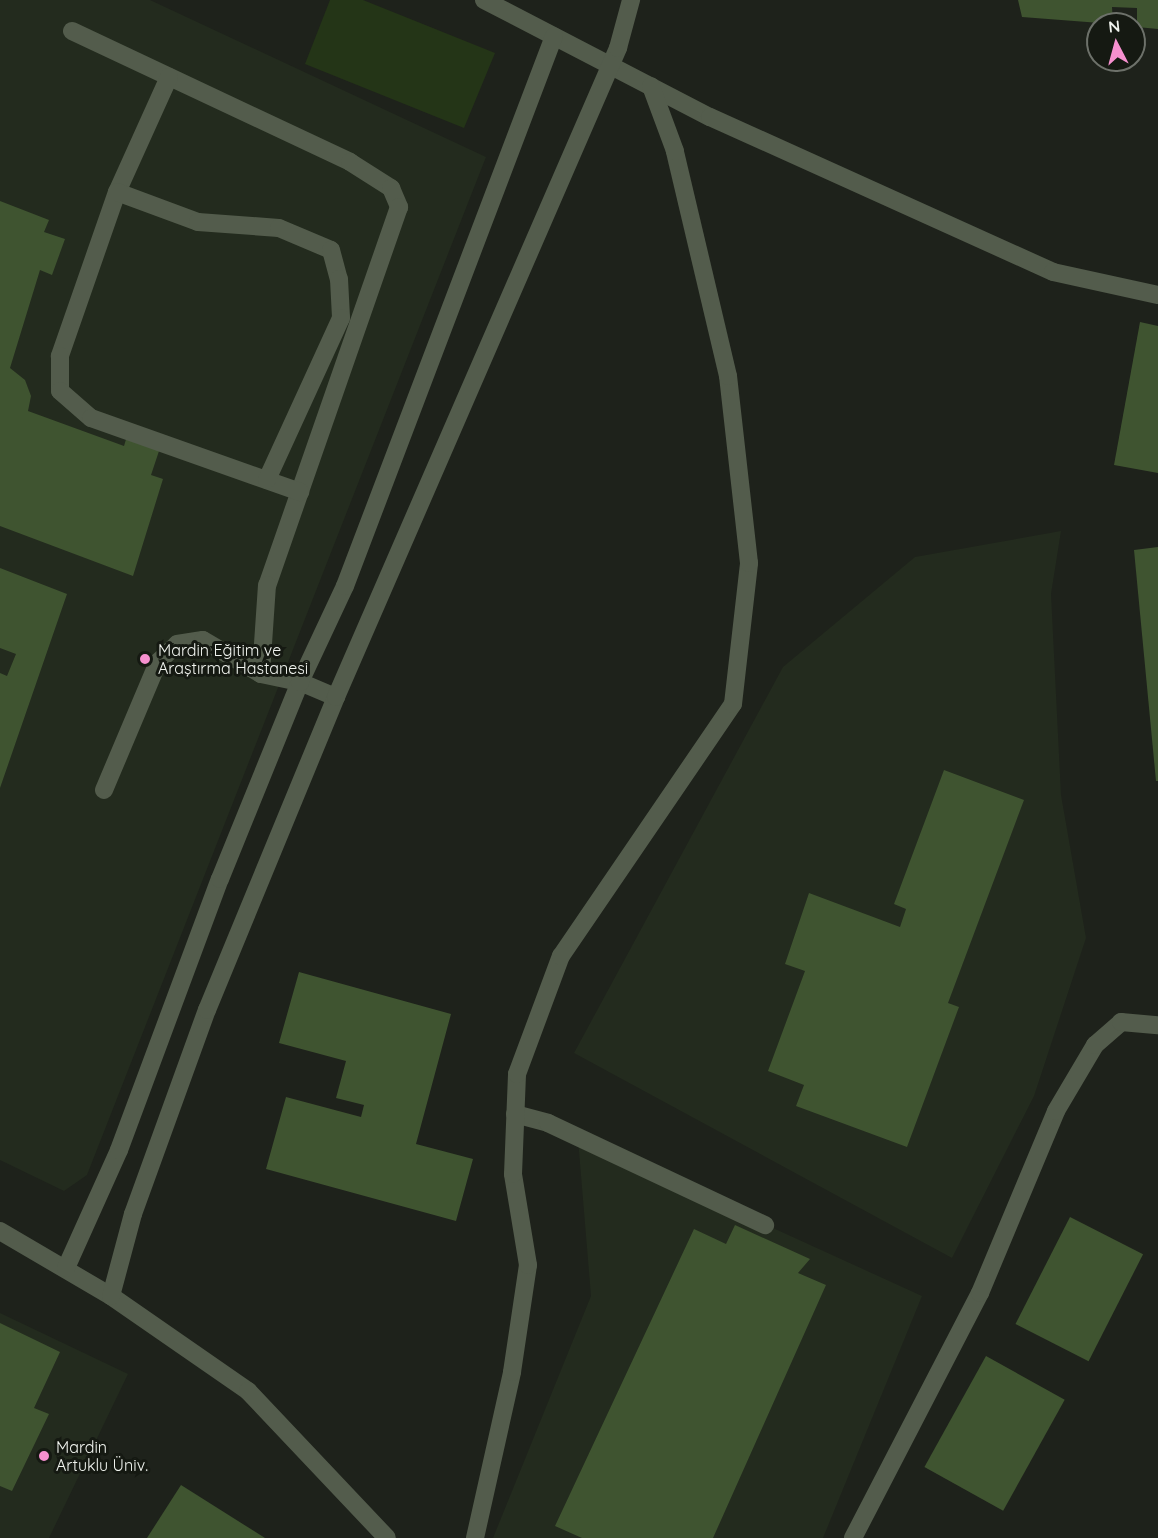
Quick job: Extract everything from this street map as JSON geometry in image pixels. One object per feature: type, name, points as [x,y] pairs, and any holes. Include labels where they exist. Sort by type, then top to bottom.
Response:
[{"type":"street","points":[[484,0],[651,86],[1053,272],[1158,295]]},
{"type":"street","points":[[111,1296],[134,1214],[207,1010],[336,697],[610,65],[631,0]]},
{"type":"street","points":[[72,31],[351,162],[391,188],[399,207],[267,585],[261,674]]},
{"type":"street","points":[[66,1268],[119,1150],[216,890],[300,682],[345,586],[554,36]]},
{"type":"street","points":[[169,77],[117,192],[60,356],[60,391],[91,418],[300,492]]},
{"type":"street","points":[[476,1538],[512,1372],[528,1265],[513,1174],[517,1074],[561,956],[733,704],[749,563],[728,376],[675,151],[651,86]]},
{"type":"street","points":[[117,192],[198,222],[279,228],[331,250],[339,279],[341,318],[267,480]]},
{"type":"street","points":[[104,790],[158,662],[177,644],[203,640],[261,674],[300,682],[336,697]]},
{"type":"street","points":[[853,1538],[981,1293],[1056,1111],[1095,1045],[1121,1022],[1158,1025]]},
{"type":"street","points":[[516,1114],[548,1123],[765,1225]]},
{"type":"street","points":[[0,1231],[111,1296],[248,1390],[387,1538]]},
{"type":"shaded area","name":"Mardin Eğitim ve Araştırma Hastanesi","points":[[0,0],[150,0],[486,157],[87,1175],[64,1191],[0,1160]]},
{"type":"shaded area","points":[[1061,531],[1051,594],[1061,795],[1086,938],[1034,1096],[952,1258],[574,1053],[783,667],[915,557]]},
{"type":"shaded area","points":[[578,1139],[922,1296],[823,1538],[493,1538],[591,1296]]},
{"type":"shaded area","name":"Mardin Artuklu Üniv.","points":[[0,1313],[128,1374],[49,1538],[0,1538]]},
{"type":"green space","points":[[330,0],[363,0],[495,53],[464,128],[305,64]]},
{"type":"building","points":[[1018,0],[1158,0],[1158,29],[1146,28],[1146,12],[1137,12],[1137,8],[1112,7],[1112,12],[1086,12],[1086,22],[1022,17]]},
{"type":"building","points":[[0,201],[49,220],[44,232],[65,239],[52,275],[40,270],[10,368],[25,380],[31,396],[28,411],[124,446],[127,436],[160,448],[151,475],[163,479],[133,576],[0,526]]},
{"type":"building","points":[[1140,322],[1158,326],[1158,473],[1114,465]]},
{"type":"building","points":[[1158,547],[1158,781],[1156,781],[1134,550]]},
{"type":"building","points":[[0,568],[67,594],[0,788],[0,673],[7,676],[16,654],[0,648]]},
{"type":"building","points":[[944,770],[1024,800],[948,1003],[959,1007],[907,1147],[796,1106],[804,1085],[768,1071],[805,971],[785,964],[809,893],[900,927],[906,909],[894,904]]},
{"type":"building","points":[[299,972],[451,1014],[416,1144],[473,1159],[456,1221],[266,1169],[286,1097],[361,1117],[364,1105],[336,1098],[346,1061],[279,1043]]},
{"type":"building","points":[[1070,1217],[1143,1254],[1089,1361],[1016,1324]]},
{"type":"building","points":[[735,1225],[810,1259],[798,1273],[826,1285],[713,1538],[582,1538],[555,1526],[694,1229],[726,1244]]},
{"type":"building","points":[[0,1323],[60,1352],[34,1408],[49,1414],[12,1491],[0,1486]]},
{"type":"building","points":[[986,1356],[1065,1400],[1003,1511],[924,1467]]},
{"type":"building","points":[[181,1485],[265,1538],[147,1538]]},
{"type":"place","name":"Mardin Eğitim ve Araştırma Hastanesi","points":[[145,659]]},
{"type":"place","name":"Mardin Artuklu Üniv.","points":[[44,1456]]}]
